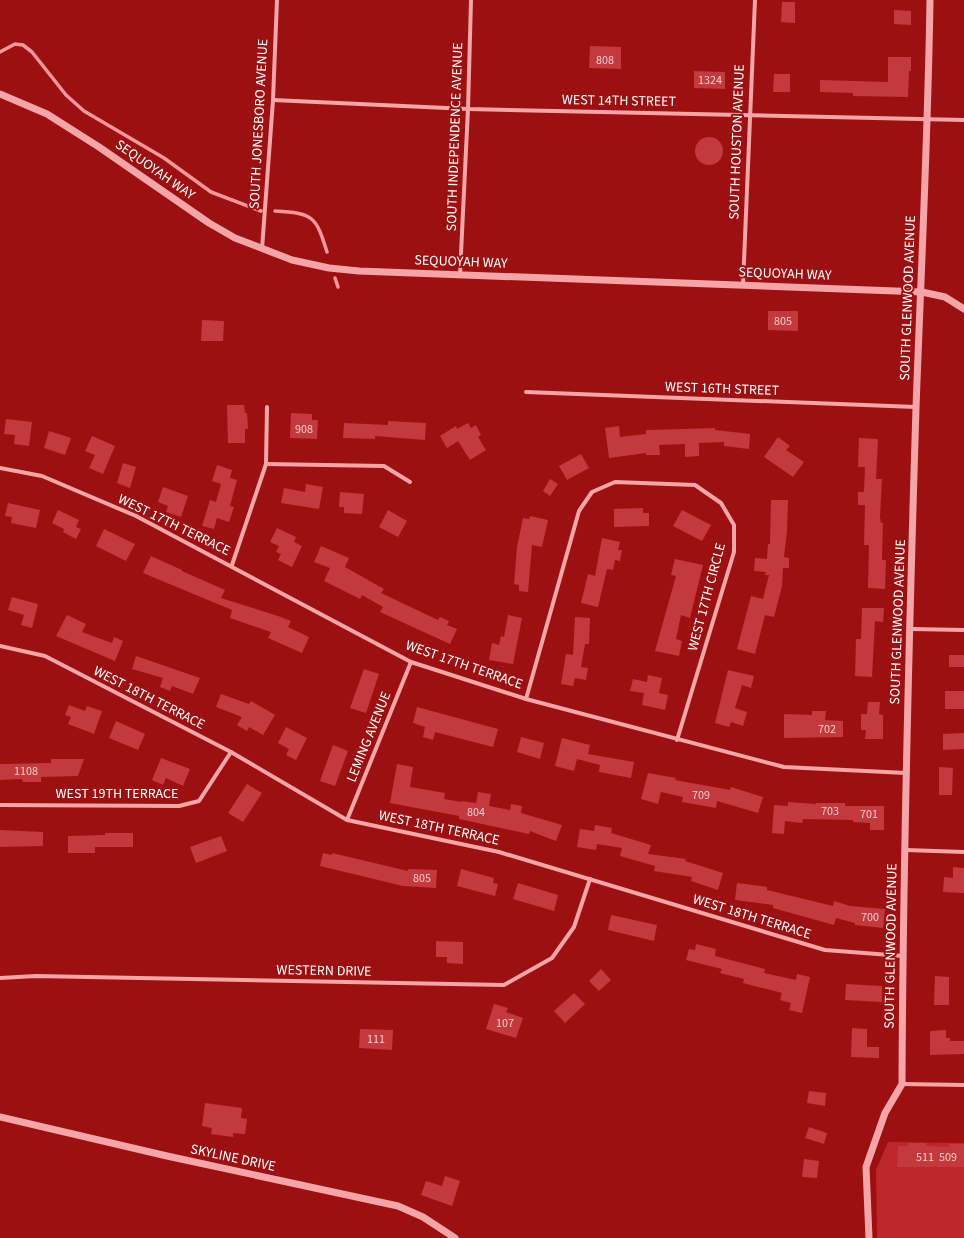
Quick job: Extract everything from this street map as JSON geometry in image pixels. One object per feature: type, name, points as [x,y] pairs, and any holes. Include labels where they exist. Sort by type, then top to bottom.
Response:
[{"type":"street","name":"SOUTH JONESBORO AVENUE","points":[[262,250],[273,100],[277,0]]},
{"type":"street","name":"SOUTH INDEPENDENCE AVENUE","points":[[460,274],[468,109],[470,0]]},
{"type":"street","name":"SOUTH HOUSTON AVENUE","points":[[743,285],[755,0]]},
{"type":"street","name":"SOUTH GLENWOOD AVENUE","points":[[869,1238],[866,1167],[885,1113],[902,1084],[906,773],[916,407],[922,292],[928,119],[930,0]]},
{"type":"street","name":"SEQUOYAH WAY","points":[[0,94],[48,114],[99,147],[209,223],[262,250],[292,260],[329,268],[359,272],[460,274],[922,292],[944,298],[964,309]]},
{"type":"street","name":"WEST 14TH STREET","points":[[273,100],[468,109],[749,114],[964,120]]},
{"type":"street","name":"WEST 16TH STREET","points":[[526,392],[916,407]]},
{"type":"street","points":[[232,565],[266,464],[267,407]]},
{"type":"street","points":[[266,464],[384,466],[410,482]]},
{"type":"street","name":"WEST 17TH TERRACE","points":[[0,468],[42,476],[136,516],[232,565],[411,662],[526,699],[784,768],[906,773]]},
{"type":"street","name":"WEST 17TH CIRCLE","points":[[526,699],[579,511],[592,492],[615,482],[695,485],[721,503],[734,525],[734,552],[677,740]]},
{"type":"street","points":[[911,628],[964,630]]},
{"type":"street","name":"WEST 18TH TERRACE","points":[[0,646],[45,656],[231,752],[347,820],[499,852],[825,950],[903,956]]},
{"type":"street","name":"LEMING AVENUE","points":[[347,820],[411,662]]},
{"type":"street","name":"WEST 19TH TERRACE","points":[[0,805],[179,806],[199,801],[231,752]]},
{"type":"street","points":[[906,850],[964,852]]},
{"type":"street","name":"WESTERN DRIVE","points":[[0,978],[36,976],[504,985],[552,958],[574,927],[590,879]]},
{"type":"street","points":[[902,1084],[964,1084]]},
{"type":"street","name":"SKYLINE DRIVE","points":[[0,1116],[166,1156],[398,1206],[423,1217],[455,1238]]},
{"type":"shaded area","points":[[888,1142],[964,1143],[964,1238],[877,1238],[876,1170]]},
{"type":"building","points":[[782,2],[795,2],[795,23],[781,22]]},
{"type":"building","points":[[894,10],[911,11],[911,25],[894,24]]},
{"type":"building","points":[[590,46],[621,47],[621,69],[589,68]]},
{"type":"building","points":[[888,57],[911,57],[908,97],[853,96],[853,93],[820,92],[820,80],[888,82]]},
{"type":"building","points":[[694,71],[725,72],[725,89],[694,88]]},
{"type":"building","points":[[774,74],[790,74],[790,92],[773,92]]},
{"type":"building","points":[[709,137],[719,141],[723,151],[719,161],[709,165],[699,161],[695,151],[699,141]]},
{"type":"building","points":[[768,311],[798,311],[798,331],[768,330]]},
{"type":"building","points":[[202,320],[224,321],[223,341],[201,341]]},
{"type":"building","points":[[227,405],[244,405],[245,413],[247,413],[248,429],[245,429],[245,443],[228,443]]},
{"type":"building","points":[[291,413],[312,414],[312,420],[318,420],[317,439],[290,438]]},
{"type":"building","points":[[6,419],[32,422],[29,446],[14,444],[15,435],[4,434]]},
{"type":"building","points":[[388,421],[426,423],[425,440],[375,436],[375,439],[343,438],[344,423],[388,425]]},
{"type":"building","points":[[468,423],[471,428],[476,425],[481,435],[478,437],[486,450],[470,460],[458,441],[447,448],[440,436],[456,426],[457,429]]},
{"type":"building","points":[[619,426],[620,437],[646,434],[646,430],[715,428],[715,430],[750,434],[749,449],[724,446],[724,442],[699,443],[699,456],[685,457],[685,444],[659,445],[660,455],[646,455],[646,453],[609,458],[605,428]]},
{"type":"building","points":[[49,431],[71,438],[65,455],[44,448]]},
{"type":"building","points":[[92,436],[115,446],[103,474],[89,468],[95,455],[85,451]]},
{"type":"building","points":[[778,437],[790,446],[786,450],[804,462],[793,477],[764,457]]},
{"type":"building","points":[[859,438],[878,439],[876,479],[882,479],[880,517],[881,523],[883,523],[882,560],[886,560],[885,589],[868,588],[869,545],[864,545],[865,505],[858,505],[858,492],[864,492],[865,467],[858,467]]},
{"type":"building","points":[[581,454],[589,468],[567,480],[559,466]]},
{"type":"building","points":[[123,463],[136,467],[130,488],[117,483]]},
{"type":"building","points":[[217,465],[232,470],[230,478],[237,480],[230,506],[234,507],[229,522],[217,518],[214,529],[202,526],[210,500],[216,502],[221,484],[212,481]]},
{"type":"building","points":[[550,479],[558,484],[550,496],[543,491]]},
{"type":"building","points":[[306,484],[323,487],[319,509],[281,503],[284,488],[305,492]]},
{"type":"building","points":[[163,487],[188,496],[181,517],[166,512],[168,506],[158,502]]},
{"type":"building","points":[[340,492],[364,494],[362,514],[344,513],[344,507],[339,507]]},
{"type":"building","points":[[771,500],[788,500],[787,532],[784,557],[789,558],[789,568],[783,568],[782,586],[774,617],[765,615],[755,654],[737,649],[751,596],[763,599],[769,575],[765,575],[766,572],[754,571],[755,558],[767,559],[768,544],[770,544]]},
{"type":"building","points":[[8,503],[40,510],[36,528],[11,523],[12,517],[5,516]]},
{"type":"building","points":[[643,508],[643,513],[649,513],[649,526],[614,527],[614,509]]},
{"type":"building","points":[[58,510],[79,520],[76,527],[81,529],[76,539],[63,532],[64,529],[52,523]]},
{"type":"building","points":[[388,510],[407,521],[398,537],[379,527]]},
{"type":"building","points":[[682,510],[711,525],[702,541],[673,526]]},
{"type":"building","points":[[530,516],[548,520],[542,547],[532,545],[528,592],[519,591],[519,585],[514,584],[517,547],[523,518],[529,519]]},
{"type":"building","points":[[277,528],[296,537],[294,542],[302,546],[292,567],[278,560],[281,554],[276,552],[279,546],[270,542]]},
{"type":"building","points":[[104,529],[135,544],[126,561],[96,546]]},
{"type":"building","points":[[602,538],[620,542],[618,550],[622,550],[620,561],[615,560],[613,570],[607,569],[598,607],[581,603],[588,574],[595,576]]},
{"type":"building","points":[[321,546],[349,558],[345,567],[384,589],[381,593],[438,620],[440,617],[449,621],[447,625],[457,629],[450,644],[380,612],[383,607],[362,595],[360,599],[324,581],[330,568],[314,562]]},
{"type":"building","points":[[151,556],[225,590],[221,598],[291,621],[288,627],[309,637],[302,653],[268,638],[271,632],[230,618],[232,610],[143,573]]},
{"type":"building","points":[[675,559],[703,565],[690,618],[681,615],[676,639],[682,641],[679,656],[655,651],[676,576],[671,575]]},
{"type":"building","points":[[12,597],[38,604],[32,628],[21,625],[24,615],[8,610]]},
{"type":"building","points":[[862,608],[884,608],[883,622],[875,621],[872,677],[855,676],[856,639],[861,639]]},
{"type":"building","points":[[67,615],[86,624],[82,632],[112,643],[114,637],[123,641],[115,661],[56,636]]},
{"type":"building","points":[[508,615],[522,618],[513,664],[489,660],[492,643],[499,645],[501,636],[504,637]]},
{"type":"building","points":[[575,617],[590,618],[589,644],[585,644],[581,667],[588,668],[586,680],[575,678],[573,686],[561,684],[566,654],[573,655]]},
{"type":"building","points":[[949,655],[964,655],[964,667],[949,667]]},
{"type":"building","points":[[136,656],[200,678],[193,694],[172,686],[170,691],[160,687],[163,678],[132,669]]},
{"type":"building","points":[[364,669],[379,674],[366,713],[350,708]]},
{"type":"building","points":[[728,670],[754,676],[751,688],[742,685],[735,708],[747,712],[743,726],[731,722],[729,727],[715,723]]},
{"type":"building","points":[[648,675],[662,678],[659,693],[668,695],[665,710],[642,705],[644,693],[630,691],[633,679],[647,682]]},
{"type":"building","points":[[945,691],[964,691],[964,709],[945,709]]},
{"type":"building","points":[[221,694],[249,704],[251,701],[275,715],[263,735],[249,727],[247,731],[237,725],[242,717],[216,707]]},
{"type":"building","points":[[868,702],[880,702],[879,714],[883,715],[883,739],[865,739],[866,730],[861,730],[861,714],[867,714]]},
{"type":"building","points":[[69,705],[85,711],[87,706],[102,711],[94,734],[68,724],[71,717],[65,715]]},
{"type":"building","points":[[417,707],[498,729],[493,747],[435,732],[433,740],[423,737],[425,727],[413,723]]},
{"type":"building","points":[[812,711],[826,711],[825,720],[843,721],[843,737],[784,738],[784,714],[812,715]]},
{"type":"building","points":[[116,721],[145,734],[138,750],[109,738]]},
{"type":"building","points":[[286,727],[307,738],[296,760],[286,755],[289,749],[278,743]]},
{"type":"building","points":[[964,733],[964,749],[943,750],[943,734]]},
{"type":"building","points":[[521,737],[544,743],[540,759],[517,752]]},
{"type":"building","points":[[562,738],[590,745],[588,754],[634,762],[631,778],[599,772],[600,765],[577,759],[574,771],[555,766]]},
{"type":"building","points":[[333,745],[348,751],[335,786],[320,781]]},
{"type":"building","points":[[161,758],[190,769],[183,786],[166,778],[163,785],[152,780]]},
{"type":"building","points":[[51,759],[84,759],[78,776],[41,777],[41,782],[23,782],[22,779],[0,780],[0,764],[51,763]]},
{"type":"building","points":[[397,764],[413,767],[410,787],[445,793],[444,799],[462,802],[476,803],[478,792],[491,794],[489,806],[510,810],[511,804],[522,806],[521,813],[562,825],[556,841],[530,831],[529,834],[459,819],[459,816],[390,803]]},
{"type":"building","points":[[939,767],[953,768],[952,795],[939,795]]},
{"type":"building","points":[[648,773],[676,778],[675,780],[730,790],[731,787],[763,797],[758,813],[717,801],[716,808],[682,802],[683,797],[661,792],[658,804],[641,799]]},
{"type":"building","points":[[247,784],[262,793],[243,822],[228,813]]},
{"type":"building","points":[[788,802],[816,804],[845,803],[845,806],[884,806],[884,830],[870,830],[870,823],[853,822],[853,820],[803,819],[802,823],[785,821],[784,834],[772,833],[774,805],[788,806]]},
{"type":"building","points":[[595,825],[612,828],[611,833],[651,845],[648,854],[686,859],[685,861],[723,873],[718,890],[691,881],[692,877],[654,871],[655,866],[620,856],[622,848],[597,844],[596,850],[577,847],[580,829],[594,831]]},
{"type":"building","points":[[0,830],[43,832],[43,846],[0,847]]},
{"type":"building","points":[[105,833],[133,833],[133,847],[95,847],[95,853],[68,853],[68,836],[105,835]]},
{"type":"building","points":[[221,836],[227,851],[196,863],[190,847]]},
{"type":"building","points":[[323,853],[332,855],[332,853],[408,871],[408,869],[437,870],[436,888],[403,886],[320,866]]},
{"type":"building","points":[[953,867],[964,868],[964,893],[943,892],[944,877],[953,878]]},
{"type":"building","points":[[461,869],[494,878],[493,883],[498,884],[495,896],[457,886]]},
{"type":"building","points":[[518,883],[558,895],[554,911],[513,899]]},
{"type":"building","points":[[737,883],[767,887],[767,890],[833,906],[834,901],[850,906],[885,909],[883,928],[855,925],[855,923],[836,918],[834,925],[773,908],[773,905],[735,900]]},
{"type":"building","points":[[611,915],[657,925],[654,941],[608,930]]},
{"type":"building","points":[[436,941],[463,942],[463,964],[447,963],[447,957],[436,957]]},
{"type":"building","points":[[696,944],[716,949],[715,956],[765,969],[764,973],[796,980],[797,974],[810,977],[802,1013],[789,1010],[791,1003],[780,1000],[782,993],[743,983],[744,979],[720,973],[722,969],[686,960],[689,949],[695,950]]},
{"type":"building","points":[[601,969],[611,980],[599,991],[589,981]]},
{"type":"building","points":[[935,976],[949,977],[949,1005],[934,1005]]},
{"type":"building","points":[[846,984],[882,986],[882,1002],[845,1000]]},
{"type":"building","points":[[574,993],[585,1004],[565,1023],[554,1011]]},
{"type":"building","points":[[494,1004],[508,1008],[506,1012],[523,1018],[516,1038],[486,1029]]},
{"type":"building","points":[[852,1028],[867,1029],[867,1047],[879,1047],[879,1058],[851,1057]]},
{"type":"building","points":[[360,1029],[393,1030],[392,1050],[359,1048]]},
{"type":"building","points":[[946,1030],[946,1038],[950,1038],[950,1041],[964,1041],[964,1054],[930,1055],[930,1031]]},
{"type":"building","points":[[809,1091],[826,1093],[825,1106],[807,1103]]},
{"type":"building","points":[[205,1103],[242,1108],[241,1118],[247,1119],[245,1134],[233,1133],[233,1137],[211,1134],[212,1128],[202,1126]]},
{"type":"building","points":[[809,1127],[827,1133],[824,1144],[805,1138]]},
{"type":"building","points":[[908,1143],[926,1143],[926,1146],[949,1147],[949,1144],[964,1144],[964,1167],[897,1167],[898,1146],[908,1146]]},
{"type":"building","points":[[804,1159],[819,1161],[817,1178],[802,1177]]},
{"type":"building","points":[[445,1176],[460,1181],[452,1206],[421,1195],[426,1181],[442,1186]]},
{"type":"waterway","points":[[0,52],[15,44],[23,45],[32,52],[66,95],[84,111],[164,158],[211,192],[261,211]]},
{"type":"waterway","points":[[275,211],[298,213],[311,219],[320,231],[327,252]]},
{"type":"waterway","points":[[335,278],[338,287]]}]
